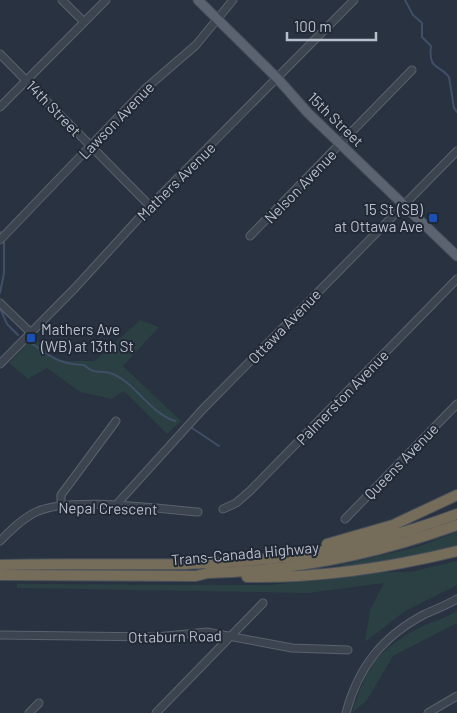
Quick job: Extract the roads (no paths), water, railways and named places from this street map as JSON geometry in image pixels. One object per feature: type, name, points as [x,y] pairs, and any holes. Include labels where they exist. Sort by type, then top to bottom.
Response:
[{"type":"highway","points":[[170,564],[284,552],[328,544],[393,525],[457,495]]},
{"type":"highway","name":"Trans-Canada Highway","points":[[0,565],[238,562],[306,554],[379,539],[457,514]]},
{"type":"highway","name":"Trans-Canada Highway","points":[[0,575],[196,576],[331,560],[397,545],[457,525]]},
{"type":"highway","points":[[196,576],[310,575],[374,568],[457,552]]},
{"type":"main road","name":"15th Street","points":[[198,0],[278,79],[308,113],[405,204],[457,256]]},
{"type":"street","points":[[62,0],[84,22]]},
{"type":"street","points":[[0,107],[106,0]]},
{"type":"street","name":"Lawson Avenue","points":[[0,240],[145,89],[196,45],[233,0]]},
{"type":"street","name":"Mathers Avenue","points":[[0,364],[150,206],[278,79],[354,0]]},
{"type":"street","name":"14th Street","points":[[0,54],[150,206]]},
{"type":"street","name":"Nelson Avenue","points":[[250,236],[412,70]]},
{"type":"street","name":"Ottawa Avenue","points":[[116,505],[203,409],[457,151]]},
{"type":"street","name":"Palmerston Avenue","points":[[223,510],[236,503],[250,491],[457,279]]},
{"type":"street","points":[[0,303],[31,333]]},
{"type":"street","name":"Queens Avenue","points":[[345,518],[457,404]]},
{"type":"street","points":[[61,505],[61,495],[116,421]]},
{"type":"street","name":"Nepal Crescent","points":[[0,541],[19,522],[36,512],[61,505],[116,505],[198,512]]},
{"type":"street","points":[[346,713],[351,694],[373,652],[408,624],[457,599]]},
{"type":"street","points":[[159,712],[264,603]]},
{"type":"street","name":"Ottaburn Road","points":[[0,635],[156,637],[207,632],[292,648],[348,650]]},
{"type":"street","points":[[428,713],[457,696]]},
{"type":"waterway","points":[[405,0],[413,15],[422,23],[422,37],[431,46],[431,60],[449,77],[454,108],[457,112]]},
{"type":"waterway","points":[[0,293],[4,273],[4,240]]},
{"type":"waterway","points":[[0,308],[7,324],[18,335]]},
{"type":"waterway","points":[[28,341],[60,361],[84,365],[95,371],[113,374],[129,384],[158,412],[175,421]]},
{"type":"waterway","points":[[192,428],[219,446]]},
{"type":"place","name":"15 St (SB) at Ottawa Ave","points":[[433,218]]},
{"type":"place","name":"Mathers Ave (WB) at 13th St","points":[[31,338]]}]
